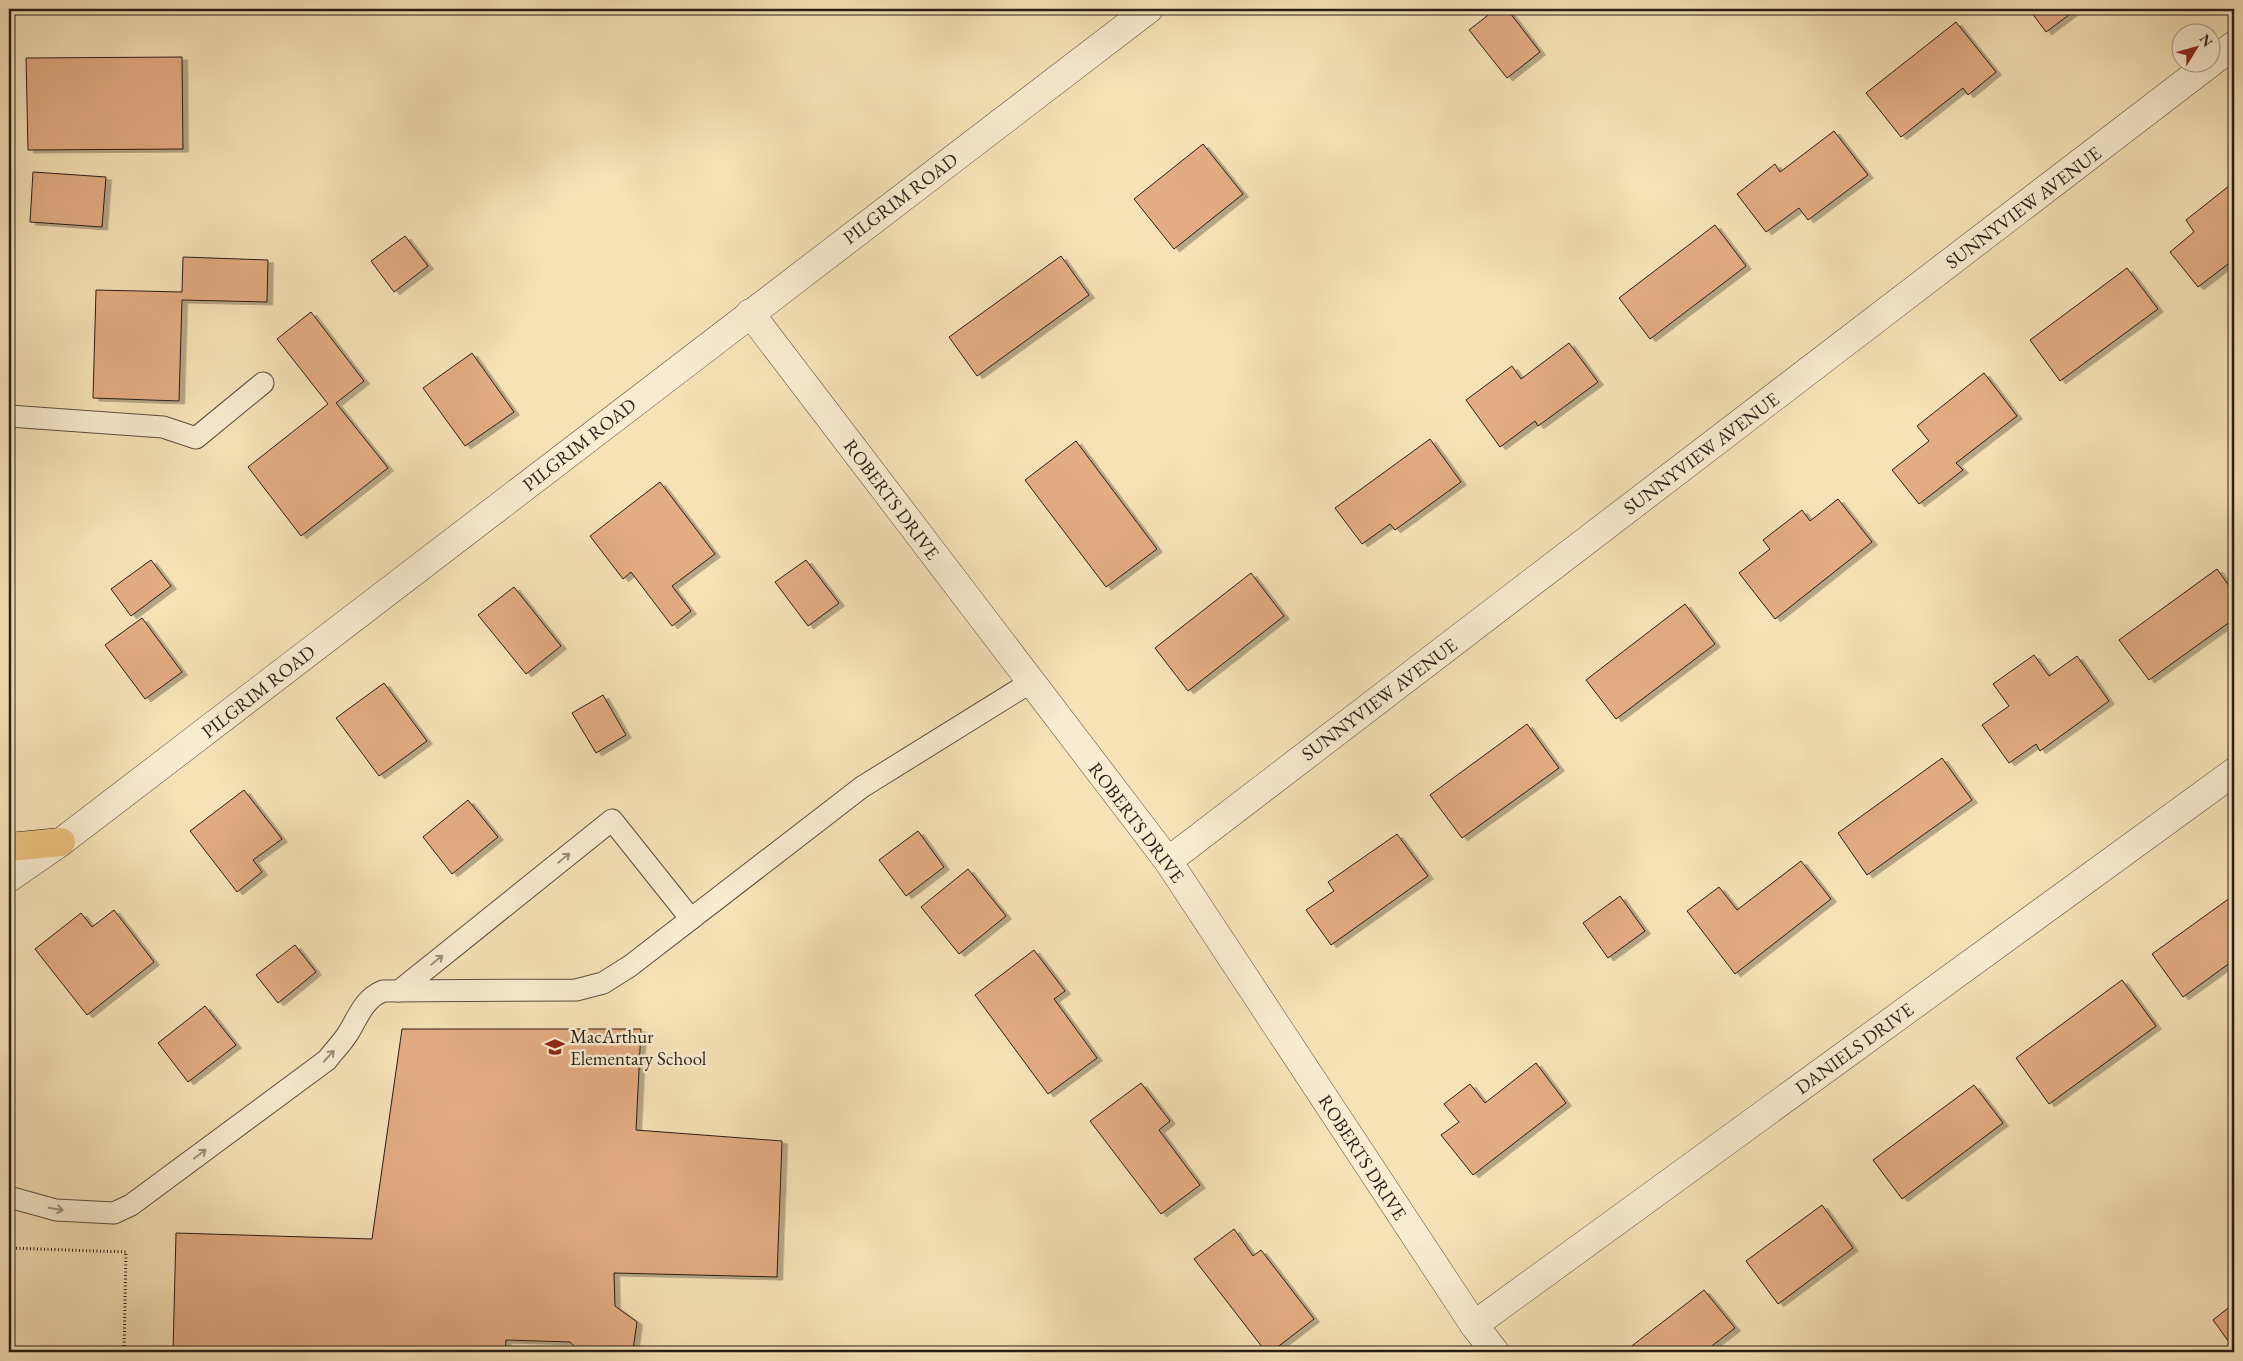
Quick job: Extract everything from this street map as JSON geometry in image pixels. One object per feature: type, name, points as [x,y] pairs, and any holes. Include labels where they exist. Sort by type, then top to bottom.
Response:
[{"type":"main road","points":[[9,847],[61,842]]},
{"type":"street","name":"PILGRIM ROAD","points":[[9,878],[61,842],[750,312],[1149,9]]},
{"type":"street","name":"SUNNYVIEW AVENUE","points":[[1168,861],[2234,45]]},
{"type":"street","name":"ROBERTS DRIVE","points":[[750,312],[1168,861],[1474,1325],[1495,1352]]},
{"type":"street","name":"DANIELS DRIVE","points":[[1474,1325],[2234,772]]},
{"type":"lane","points":[[9,416],[162,427],[196,438],[264,383]]},
{"type":"lane","points":[[9,1197],[56,1210],[114,1213],[131,1205],[327,1060],[347,1035],[360,1010],[373,996],[384,991],[464,989],[576,990],[603,983],[630,966],[862,787],[1031,682]]},
{"type":"lane","points":[[399,991],[612,820],[691,919]]},
{"type":"path","points":[[9,1248],[126,1252],[124,1352]]},
{"type":"building","points":[[1496,9],[1507,9],[1540,52],[1507,78],[1469,30]]},
{"type":"building","points":[[2029,9],[2077,9],[2046,32]]},
{"type":"building","points":[[1956,22],[1996,72],[1968,95],[1963,88],[1901,137],[1866,93]]},
{"type":"building","points":[[182,57],[183,149],[28,150],[26,58]]},
{"type":"building","points":[[1834,131],[1868,175],[1808,220],[1799,208],[1766,232],[1737,194],[1775,164],[1780,172]]},
{"type":"building","points":[[1203,144],[1243,194],[1174,249],[1134,199]]},
{"type":"building","points":[[33,172],[106,177],[102,227],[30,222]]},
{"type":"building","points":[[2234,182],[2234,271],[2228,264],[2198,287],[2170,252],[2194,232],[2186,220]]},
{"type":"building","points":[[1715,225],[1746,266],[1650,339],[1619,298]]},
{"type":"building","points":[[405,236],[428,266],[394,292],[371,261]]},
{"type":"building","points":[[1061,256],[1089,295],[977,376],[949,337]]},
{"type":"building","points":[[183,257],[268,260],[267,302],[182,300],[179,401],[93,398],[96,290],[182,292]]},
{"type":"building","points":[[2127,268],[2158,309],[2060,381],[2030,340]]},
{"type":"building","points":[[311,312],[364,381],[336,403],[388,468],[301,536],[248,467],[328,404],[277,339]]},
{"type":"building","points":[[1569,343],[1598,382],[1538,426],[1535,421],[1500,447],[1466,400],[1512,366],[1521,379]]},
{"type":"building","points":[[472,353],[514,412],[465,446],[423,388]]},
{"type":"building","points":[[1984,373],[2017,416],[1956,463],[1963,470],[1919,504],[1892,470],[1929,441],[1917,426]]},
{"type":"building","points":[[1430,439],[1461,482],[1395,530],[1390,524],[1362,544],[1335,508]]},
{"type":"building","points":[[1076,441],[1157,549],[1106,587],[1025,480]]},
{"type":"building","points":[[660,482],[715,554],[672,586],[691,611],[672,626],[631,572],[623,579],[590,536]]},
{"type":"building","points":[[1838,499],[1872,542],[1775,619],[1739,573],[1770,549],[1763,540],[1802,510],[1810,521]]},
{"type":"building","points":[[151,560],[171,586],[131,616],[111,589]]},
{"type":"building","points":[[806,560],[839,603],[808,626],[775,582]]},
{"type":"building","points":[[2217,569],[2234,593],[2234,619],[2149,680],[2119,640]]},
{"type":"building","points":[[1251,573],[1284,616],[1188,691],[1155,648]]},
{"type":"building","points":[[514,587],[561,646],[526,674],[478,615]]},
{"type":"building","points":[[1685,604],[1715,644],[1616,719],[1586,680]]},
{"type":"building","points":[[142,618],[182,672],[145,699],[105,645]]},
{"type":"building","points":[[2034,655],[2049,676],[2077,656],[2109,701],[2040,751],[2036,744],[2009,763],[1982,725],[2009,706],[1993,684]]},
{"type":"building","points":[[384,683],[427,741],[379,776],[336,718]]},
{"type":"building","points":[[603,695],[626,735],[596,753],[572,713]]},
{"type":"building","points":[[1527,724],[1559,768],[1462,838],[1430,795]]},
{"type":"building","points":[[1942,758],[1972,800],[1867,875],[1838,833]]},
{"type":"building","points":[[244,790],[282,839],[253,860],[262,872],[237,892],[190,831]]},
{"type":"building","points":[[468,800],[498,837],[452,874],[423,837]]},
{"type":"building","points":[[918,831],[944,867],[906,896],[879,860]]},
{"type":"building","points":[[1397,834],[1428,876],[1331,945],[1306,910],[1334,891],[1328,882]]},
{"type":"building","points":[[1801,861],[1831,899],[1735,974],[1687,911],[1719,887],[1737,910]]},
{"type":"building","points":[[968,869],[1006,916],[959,954],[921,907]]},
{"type":"building","points":[[2234,895],[2234,960],[2183,997],[2152,954]]},
{"type":"building","points":[[1620,896],[1645,931],[1608,958],[1583,923]]},
{"type":"building","points":[[114,910],[154,962],[87,1015],[35,949],[81,913],[92,927]]},
{"type":"building","points":[[295,945],[316,972],[278,1003],[256,975]]},
{"type":"building","points":[[1034,950],[1065,991],[1054,999],[1097,1058],[1048,1094],[975,995]]},
{"type":"building","points":[[2122,980],[2156,1026],[2049,1104],[2016,1058]]},
{"type":"building","points":[[205,1006],[236,1045],[188,1082],[158,1043]]},
{"type":"building","points":[[402,1029],[641,1029],[636,1130],[782,1141],[777,1277],[614,1273],[615,1306],[637,1322],[633,1350],[628,1352],[580,1352],[570,1342],[506,1340],[505,1352],[173,1352],[176,1233],[372,1239]]},
{"type":"building","points":[[1536,1063],[1566,1103],[1473,1175],[1441,1135],[1459,1122],[1444,1104],[1470,1084],[1485,1103]]},
{"type":"building","points":[[1141,1083],[1170,1121],[1159,1130],[1200,1185],[1161,1214],[1090,1121]]},
{"type":"building","points":[[1974,1085],[2003,1123],[1902,1199],[1873,1160]]},
{"type":"building","points":[[1822,1205],[1853,1248],[1778,1304],[1746,1261]]},
{"type":"building","points":[[1234,1229],[1253,1256],[1261,1250],[1314,1319],[1271,1352],[1266,1352],[1194,1259]]},
{"type":"building","points":[[1704,1290],[1735,1328],[1704,1352],[1624,1352]]},
{"type":"building","points":[[2232,1305],[2234,1308],[2234,1349],[2213,1320]]},
{"type":"place","name":"MacArthur Elementary School","points":[[555,1047]]}]
